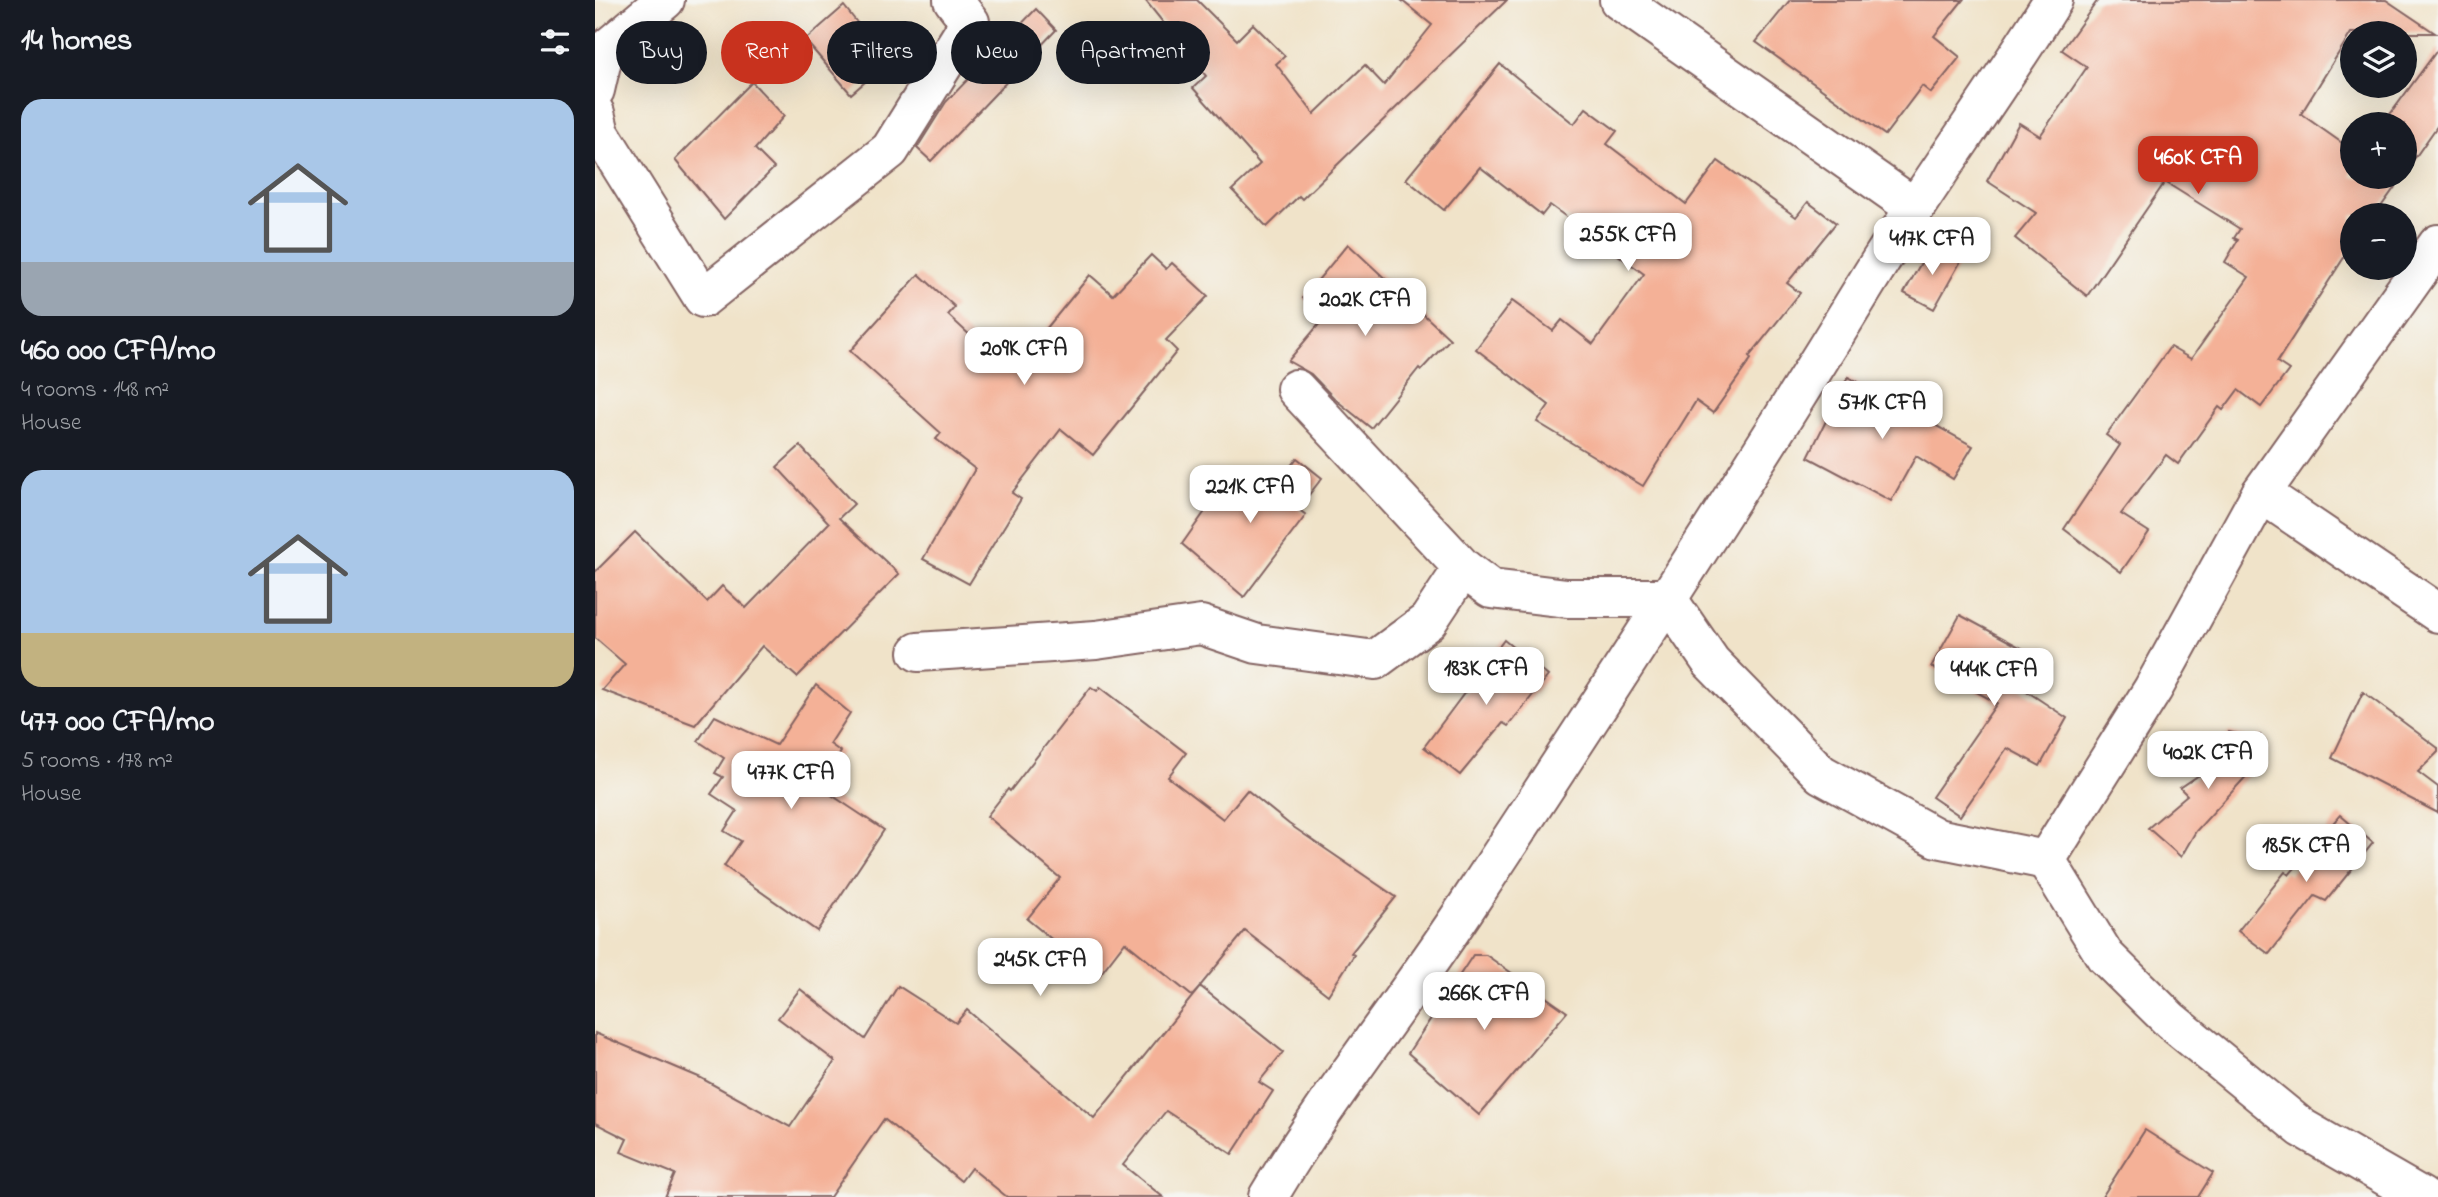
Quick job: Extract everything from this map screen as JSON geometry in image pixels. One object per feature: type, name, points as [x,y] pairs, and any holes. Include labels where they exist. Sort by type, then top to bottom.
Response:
[{"type":"street","points":[[595,90],[604,51],[664,0]]},
{"type":"street","points":[[595,113],[600,133],[703,298],[890,150],[970,22],[953,0]]},
{"type":"street","points":[[1619,0],[1915,208]]},
{"type":"street","points":[[1268,1197],[1290,1160],[1416,985],[1744,482],[1915,208],[1999,89],[2053,0]]},
{"type":"street","points":[[2046,860],[2153,689],[2262,493],[2438,244]]},
{"type":"street","points":[[1296,389],[1463,568],[1491,589],[1567,598],[1667,598]]},
{"type":"street","points":[[2262,493],[2438,613]]},
{"type":"street","points":[[918,652],[1096,640],[1201,625],[1257,644],[1375,660],[1428,621],[1463,568]]},
{"type":"street","points":[[1667,598],[1711,662],[1821,774],[1937,838],[2046,860],[2105,956],[2171,1020],[2302,1128],[2422,1197]]},
{"type":"building","points":[[1145,0],[1197,0],[1237,40],[1253,24],[1285,56],[1276,64],[1314,114],[1365,65],[1384,85],[1432,25],[1401,0],[1507,0],[1302,199],[1299,196],[1267,227],[1232,190],[1260,164],[1193,88],[1197,84],[1210,84],[1210,21],[1162,21]]},
{"type":"building","points":[[1790,0],[1963,0],[1934,36],[1960,57],[1931,93],[1922,86],[1885,135],[1756,42]]},
{"type":"building","points":[[2098,0],[2386,0],[2435,33],[2417,33],[2417,21],[2340,21],[2340,51],[2301,114],[2340,142],[2340,189],[2394,189],[2384,203],[2340,203],[2340,264],[2277,362],[2289,370],[2261,407],[2238,390],[2223,410],[2219,407],[2178,464],[2166,455],[2121,514],[2149,532],[2121,572],[2064,529],[2120,445],[2106,435],[2170,347],[2191,359],[2249,277],[2225,262],[2238,240],[2234,238],[2240,229],[2165,182],[2087,296],[2015,238],[2036,213],[1987,181],[2019,123],[2040,136],[2087,67],[2062,50]]},
{"type":"building","points":[[844,6],[856,21],[827,21],[827,66],[813,49],[813,33]]},
{"type":"building","points":[[1036,9],[1056,30],[1042,45],[1042,21],[1024,21]]},
{"type":"building","points":[[2438,49],[2438,125],[2417,155],[2417,112],[2392,112],[2402,98],[2417,98],[2417,78]]},
{"type":"building","points":[[1500,64],[1574,124],[1586,108],[1617,131],[1607,144],[1686,204],[1718,161],[1796,217],[1808,202],[1836,223],[1787,283],[1800,293],[1749,357],[1751,359],[1713,413],[1696,401],[1643,486],[1537,422],[1549,405],[1476,349],[1512,301],[1553,331],[1562,320],[1593,344],[1644,274],[1550,205],[1542,215],[1480,167],[1444,210],[1406,179]]},
{"type":"building","points":[[750,84],[754,84],[784,116],[755,149],[774,168],[724,219],[675,160]]},
{"type":"building","points":[[842,84],[863,84],[851,94]]},
{"type":"building","points":[[963,84],[1004,84],[931,161],[917,148],[946,102]]},
{"type":"building","points":[[1348,244],[1450,339],[1421,370],[1419,368],[1371,428],[1336,400],[1311,374],[1288,361],[1326,316],[1303,298]]},
{"type":"building","points":[[1931,245],[1961,261],[1934,309],[1904,293]]},
{"type":"building","points":[[1151,255],[1166,269],[1172,263],[1208,296],[1166,340],[1177,351],[1093,455],[1061,429],[1012,493],[1021,499],[969,584],[923,559],[975,469],[936,439],[941,433],[850,351],[919,274],[955,307],[948,315],[999,362],[1011,346],[1024,356],[1090,275],[1113,295]]},
{"type":"building","points":[[1848,377],[1973,446],[1953,479],[1916,456],[1891,501],[1808,457]]},
{"type":"building","points":[[800,446],[854,504],[839,518],[899,574],[797,677],[762,646],[695,725],[602,690],[625,664],[595,638],[595,572],[635,532],[707,602],[722,586],[746,608],[829,523],[777,467]]},
{"type":"building","points":[[1297,458],[1322,478],[1298,509],[1306,515],[1244,597],[1182,544],[1235,469],[1272,490]]},
{"type":"building","points":[[1960,615],[2040,658],[2022,688],[2067,718],[2040,766],[2007,748],[1960,816],[1932,797],[1997,703],[1931,667]]},
{"type":"building","points":[[1504,640],[1548,676],[1508,726],[1503,723],[1460,775],[1424,747]]},
{"type":"building","points":[[816,685],[850,713],[830,744],[841,752],[818,786],[884,830],[817,931],[724,866],[741,841],[724,831],[737,811],[711,794],[723,777],[715,773],[724,758],[698,741],[715,716],[776,745]]},
{"type":"building","points":[[1091,687],[1097,691],[1100,687],[1186,753],[1168,777],[1223,819],[1247,790],[1289,824],[1396,897],[1351,953],[1354,955],[1328,995],[1245,931],[1200,986],[1283,1052],[1259,1082],[1273,1091],[1232,1154],[1166,1111],[1123,1165],[1163,1197],[1007,1197],[971,1168],[961,1181],[884,1119],[830,1197],[665,1197],[675,1174],[621,1152],[627,1139],[595,1123],[595,1033],[701,1078],[790,1127],[835,1061],[778,1018],[800,989],[865,1039],[898,986],[956,1023],[967,1010],[1094,1118],[1200,987],[1192,996],[1125,942],[1098,977],[1027,919],[1060,878],[987,816],[1008,789],[1010,791]]},
{"type":"building","points":[[2363,692],[2438,748],[2438,752],[2418,772],[2438,787],[2438,813],[2332,758]]},
{"type":"building","points":[[2229,732],[2245,736],[2251,741],[2260,735],[2266,742],[2256,753],[2262,759],[2196,831],[2181,857],[2148,828],[2187,795],[2180,788],[2205,771]]},
{"type":"building","points":[[2340,815],[2373,843],[2326,901],[2315,896],[2269,954],[2238,931],[2285,872],[2289,875]]},
{"type":"building","points":[[1473,955],[1486,955],[1567,1012],[1479,1115],[1408,1053]]},
{"type":"building","points":[[2145,1130],[2213,1173],[2198,1197],[2102,1197]]}]
